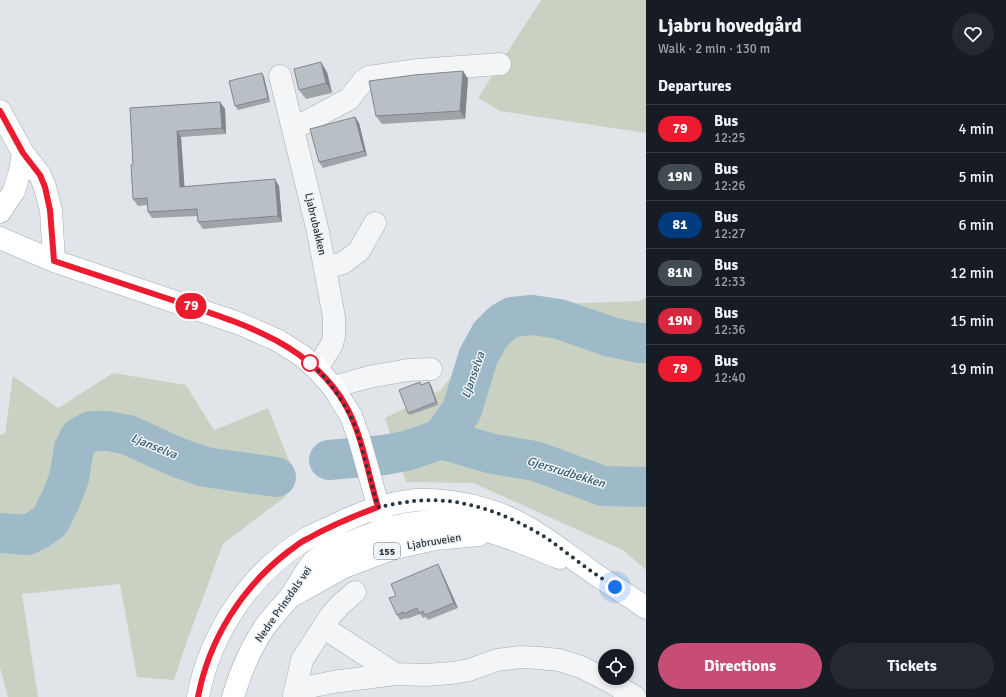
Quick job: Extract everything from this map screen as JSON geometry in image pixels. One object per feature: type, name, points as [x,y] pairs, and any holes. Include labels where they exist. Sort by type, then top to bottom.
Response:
[{"type":"main road","points":[[0,111],[23,153],[40,175],[45,187],[50,210],[54,261]]},
{"type":"main road","points":[[0,212],[14,191],[20,171],[23,153]]},
{"type":"main road","points":[[0,238],[54,261],[211,313],[253,329],[288,346],[301,355],[317,369],[333,387],[351,416],[359,438],[385,530]]},
{"type":"main road","name":"Ljabruveien","points":[[378,507],[415,500],[432,500],[467,505],[488,510],[526,526],[549,540],[589,570],[646,608]]},
{"type":"main road","name":"155","points":[[198,697],[204,671],[215,641],[228,617],[259,578],[279,559],[305,540],[349,517],[378,507]]},
{"type":"main road","name":"Ljabruveien","points":[[385,530],[407,524],[436,522],[462,524],[494,534],[589,570]]},
{"type":"main road","name":"Nedre Prinsdals vei","points":[[233,697],[248,656],[263,629],[289,598],[314,561],[339,547],[385,530]]},
{"type":"main road","name":"Ljabruveien","points":[[289,598],[344,567],[395,548],[435,539],[494,534]]},
{"type":"street","points":[[293,129],[349,98],[363,81],[369,77],[418,70],[500,64]]},
{"type":"street","name":"Ljabrubakken","points":[[280,76],[318,232],[326,268],[334,317],[334,336],[332,344],[317,369]]},
{"type":"street","points":[[326,268],[343,263],[359,251],[375,223]]},
{"type":"street","points":[[333,387],[369,377],[408,370],[431,369]]},
{"type":"street","points":[[356,592],[340,605],[323,627],[302,660],[294,696],[309,687],[395,674],[426,675],[452,673],[469,670],[497,660],[521,657],[559,660],[581,667],[609,680],[635,697]]},
{"type":"street","points":[[323,627],[395,674]]},
{"type":"green space","points":[[541,0],[646,0],[646,133],[500,111],[478,98]]},
{"type":"green space","points":[[646,297],[646,570],[623,550],[473,483],[406,482],[385,418],[441,390],[504,306],[640,301]]},
{"type":"green space","points":[[113,373],[186,385],[214,430],[268,408],[290,463],[286,496],[223,544],[174,680],[137,677],[120,584],[22,594],[38,697],[8,697],[0,668],[0,435],[5,434],[13,376],[58,408]]},
{"type":"building","points":[[321,62],[326,83],[299,90],[294,69]]},
{"type":"building","points":[[463,71],[460,111],[376,116],[369,81],[414,75]]},
{"type":"building","points":[[262,73],[268,98],[235,106],[229,81]]},
{"type":"building","points":[[220,102],[222,128],[177,131],[180,187],[275,179],[278,216],[198,222],[197,209],[148,212],[147,198],[133,199],[130,108]]},
{"type":"building","points":[[355,117],[364,151],[319,162],[310,129]]},
{"type":"building","points":[[420,382],[421,385],[429,382],[436,402],[408,413],[399,390]]},
{"type":"building","points":[[438,564],[454,603],[425,615],[423,611],[419,613],[417,608],[397,615],[389,598],[396,596],[391,584]]},
{"type":"waterway","name":"Ljanselva","points":[[329,460],[384,455],[406,451],[441,439],[462,410],[478,357],[490,335],[502,323],[512,317],[532,315],[559,319],[611,337],[646,343]]},
{"type":"waterway","name":"Ljanselva","points":[[0,533],[27,535],[50,521],[69,478],[74,448],[80,437],[91,431],[108,431],[128,435],[179,458],[205,467],[276,477]]},
{"type":"waterway","name":"Gjersrudbekken","points":[[441,439],[493,454],[535,461],[603,486],[646,487]]},
{"type":"bus line","name":"79","points":[[0,111],[23,153],[40,175],[45,187],[52,225],[54,261],[211,313],[253,329],[288,346],[317,369],[333,387],[345,405],[356,428],[378,507],[349,517],[305,540],[279,559],[259,578],[228,617],[215,641],[204,671],[198,697]]},
{"type":"route","points":[[310,363],[309,362],[333,387],[351,416],[356,428],[378,507],[415,500],[432,500],[473,506],[488,510],[526,526],[549,540],[589,570],[615,587]]}]
